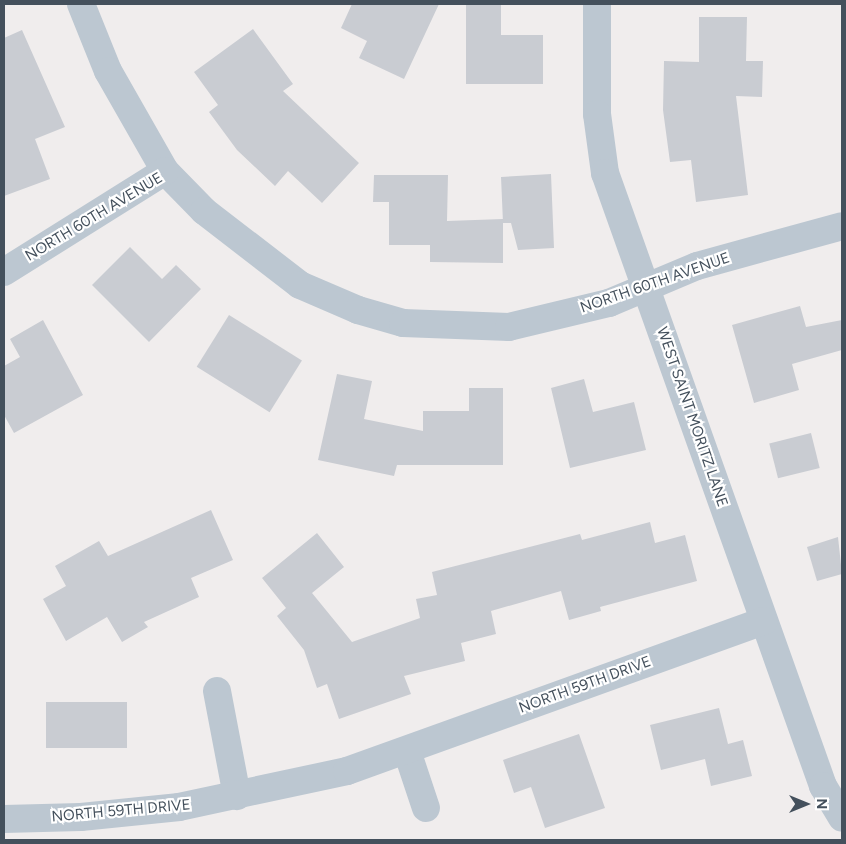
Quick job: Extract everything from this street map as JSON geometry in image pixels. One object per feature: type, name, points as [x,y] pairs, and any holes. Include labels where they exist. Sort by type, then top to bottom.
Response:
[{"type":"street","points":[[81,4],[108,71],[165,171]]},
{"type":"street","name":"WEST SAINT MORITZ LANE","points":[[597,4],[596,106],[605,173],[823,786],[842,818]]},
{"type":"street","name":"NORTH 60TH AVENUE","points":[[4,272],[165,171],[204,211],[300,285],[358,310],[403,323],[509,326],[609,302],[697,266],[842,226]]},
{"type":"street","name":"NORTH 59TH DRIVE","points":[[4,819],[119,814],[237,796],[347,771],[764,621]]},
{"type":"street","points":[[217,690],[237,796]]},
{"type":"street","points":[[406,751],[426,808]]},
{"type":"building","points":[[352,4],[439,4],[404,79],[359,58],[367,41],[341,28]]},
{"type":"building","points":[[466,4],[501,4],[501,35],[543,35],[543,84],[466,84]]},
{"type":"building","points":[[699,17],[747,17],[746,61],[763,61],[762,97],[736,96],[748,195],[696,202],[691,160],[670,162],[663,110],[664,61],[699,62]]},
{"type":"building","points":[[253,29],[293,84],[283,91],[359,163],[322,203],[288,171],[275,186],[237,150],[209,112],[218,105],[194,72]]},
{"type":"building","points":[[22,30],[65,127],[35,139],[50,179],[4,196],[4,38]]},
{"type":"building","points":[[551,174],[554,248],[518,250],[511,223],[503,223],[501,177]]},
{"type":"building","points":[[374,175],[448,175],[447,221],[503,219],[503,263],[430,262],[430,245],[389,245],[389,202],[373,202]]},
{"type":"building","points":[[130,247],[162,279],[176,265],[201,289],[149,342],[92,285]]},
{"type":"building","points":[[800,306],[806,327],[842,320],[842,350],[792,364],[799,390],[754,403],[732,325]]},
{"type":"building","points":[[229,315],[302,361],[270,412],[197,367]]},
{"type":"building","points":[[43,320],[83,395],[14,433],[4,415],[4,366],[20,357],[10,339]]},
{"type":"building","points":[[337,374],[372,381],[364,419],[423,431],[423,411],[469,411],[469,388],[503,388],[503,465],[397,465],[394,476],[318,460]]},
{"type":"building","points":[[584,379],[593,412],[634,402],[646,450],[570,468],[551,388]]},
{"type":"building","points":[[811,433],[820,468],[778,478],[769,443]]},
{"type":"building","points":[[211,510],[233,560],[191,578],[199,597],[144,622],[148,627],[122,642],[107,617],[66,641],[43,599],[66,586],[55,566],[99,541],[108,556]]},
{"type":"building","points":[[650,522],[655,543],[685,535],[697,581],[600,607],[601,611],[569,620],[561,591],[491,611],[496,634],[461,643],[465,661],[404,676],[411,694],[339,719],[327,684],[317,688],[304,650],[277,616],[286,608],[262,578],[317,533],[344,567],[312,593],[352,642],[420,618],[416,599],[437,595],[432,572],[580,534],[582,540]]},
{"type":"building","points":[[838,537],[842,574],[817,581],[807,547]]},
{"type":"building","points":[[46,702],[127,702],[127,748],[46,748]]},
{"type":"building","points":[[719,708],[728,744],[743,740],[752,776],[711,786],[705,759],[661,770],[650,725]]},
{"type":"building","points":[[579,734],[605,808],[545,828],[531,787],[514,793],[503,760]]}]
